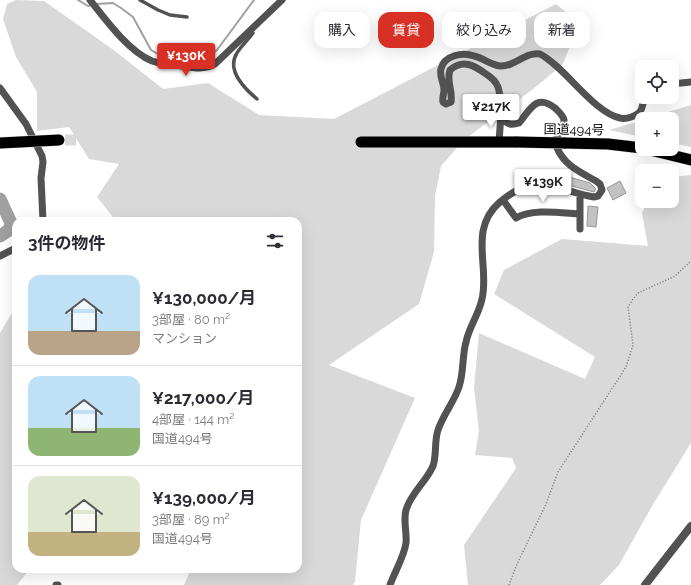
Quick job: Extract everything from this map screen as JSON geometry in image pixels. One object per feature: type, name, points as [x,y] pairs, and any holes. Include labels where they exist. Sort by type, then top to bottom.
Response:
[{"type":"highway","points":[[0,143],[62,140]]},
{"type":"highway","name":"国道494号","points":[[361,142],[517,142],[608,144],[635,147]]},
{"type":"highway","points":[[675,156],[691,160]]},
{"type":"street","points":[[93,1],[136,51],[159,63],[196,69],[210,67],[282,0]]},
{"type":"street","points":[[499,142],[501,114],[500,94],[496,84],[490,76],[476,67],[465,64],[458,65],[450,70],[448,79],[452,98],[448,104],[442,102],[444,92],[440,70],[449,58],[465,54],[476,56],[494,65],[500,66],[512,64],[530,54],[540,54],[613,116],[625,119],[641,111],[643,104]]},
{"type":"street","points":[[679,83],[691,82]]},
{"type":"street","points":[[0,88],[26,124],[42,156],[43,162],[41,178],[44,217]]},
{"type":"street","points":[[390,585],[404,551],[406,541],[404,521],[406,509],[433,465],[439,428],[460,386],[466,341],[482,299],[484,289],[481,251],[483,232],[487,220],[493,210],[503,200],[531,184],[548,186],[594,197],[598,196],[602,187],[596,181],[571,167],[558,152],[555,140],[564,125],[564,121],[557,110],[544,103],[535,104],[528,110],[519,123],[512,124],[505,120],[501,114]]},
{"type":"street","points":[[580,194],[580,229]]},
{"type":"street","points":[[503,200],[516,218],[520,215],[547,212],[580,214]]},
{"type":"street","points":[[0,256],[12,250]]},
{"type":"street","points":[[645,585],[691,526]]},
{"type":"lane","points":[[140,0],[164,12],[187,17]]},
{"type":"lane","points":[[250,30],[253,33],[237,53],[234,60],[234,70],[238,79],[257,99]]},
{"type":"path","points":[[509,585],[517,564],[546,504],[558,472],[618,379],[631,355],[633,345],[628,307],[638,293],[675,276],[691,261]]},
{"type":"shaded area","points":[[16,0],[44,1],[115,51],[163,89],[208,83],[259,115],[334,119],[471,48],[526,48],[526,20],[534,15],[534,48],[569,48],[563,64],[532,90],[465,139],[441,166],[435,196],[434,252],[419,304],[329,365],[415,398],[361,520],[355,581],[353,585],[184,585],[189,573],[302,573],[302,217],[113,217],[97,197],[119,164],[89,159],[69,127],[37,131],[37,92],[16,57],[3,19],[7,4]]},
{"type":"shaded area","points":[[556,4],[566,12],[541,12]]},
{"type":"shaded area","points":[[691,105],[691,147],[679,144],[679,112],[668,112]]},
{"type":"shaded area","points":[[635,122],[635,136],[609,130]]},
{"type":"shaded area","points":[[691,175],[691,443],[652,506],[619,565],[600,585],[468,585],[464,545],[516,468],[512,458],[475,455],[479,431],[474,388],[479,333],[585,379],[595,357],[494,294],[504,270],[562,239],[648,246],[642,213],[644,208],[679,208],[679,176]]},
{"type":"shaded area","points":[[12,313],[12,573],[27,573],[17,585],[0,585],[0,333]]},
{"type":"building","points":[[566,176],[590,183],[596,189],[594,192],[564,184]]},
{"type":"building","points":[[620,181],[626,193],[613,200],[607,188]]},
{"type":"building","points":[[588,206],[598,207],[596,227],[587,226]]},
{"type":"waterway","points":[[78,0],[88,6],[92,5]]},
{"type":"waterway","points":[[96,4],[113,3],[133,17],[151,50],[163,57],[196,62],[206,59],[217,50],[254,0]]},
{"type":"waterway","points":[[0,199],[11,223],[9,230],[0,236]]},
{"type":"tunnel","points":[[65,140],[361,142]]}]
